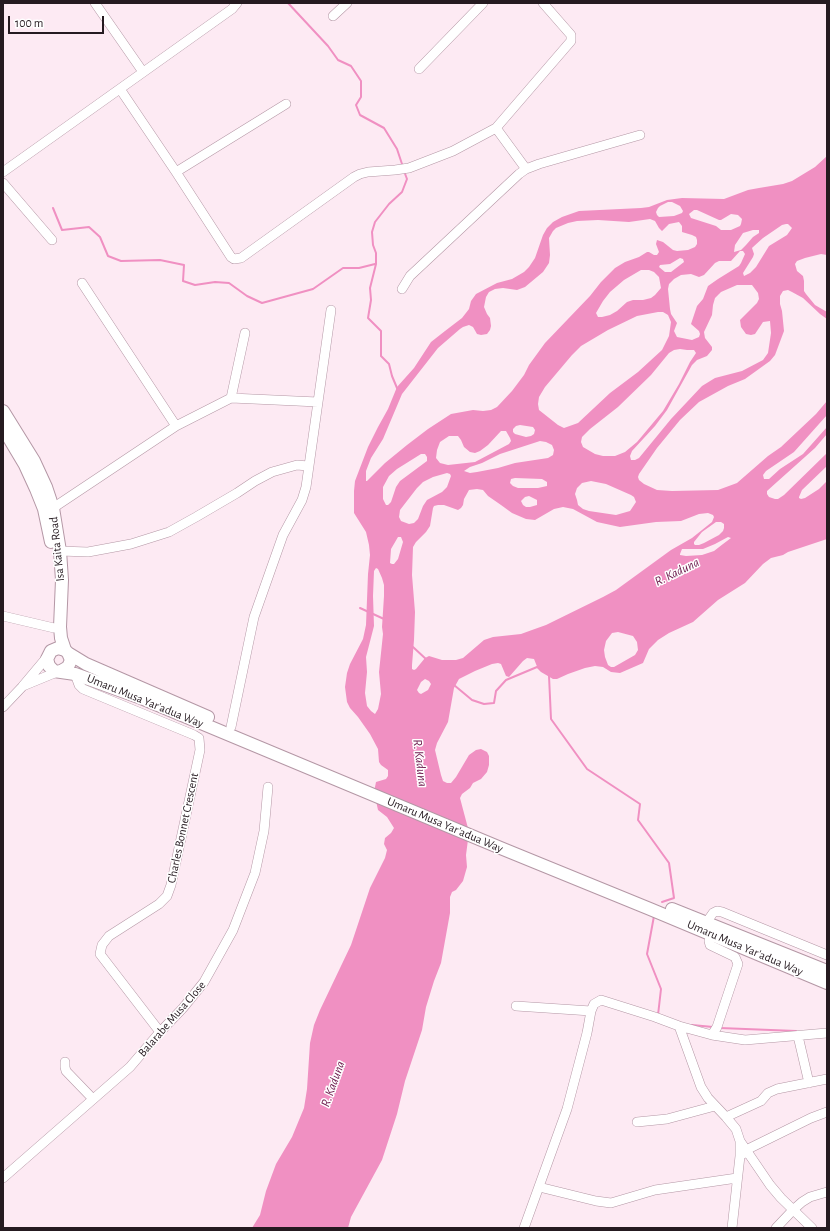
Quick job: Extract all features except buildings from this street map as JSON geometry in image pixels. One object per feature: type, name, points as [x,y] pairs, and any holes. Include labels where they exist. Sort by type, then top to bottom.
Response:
[{"type":"main road","name":"Isa Kaita Road","points":[[3,411],[6,426],[36,489],[44,509],[49,528],[54,580],[53,644],[49,654]]},
{"type":"main road","name":"Isa Kaita Road","points":[[6,426],[34,461],[46,487],[53,508],[60,551],[62,580],[61,638],[67,651]]},
{"type":"main road","points":[[58,648],[67,651],[70,656],[70,664],[68,667],[60,671],[54,671],[49,666],[47,659],[49,654],[58,648]]},
{"type":"main road","name":"Umaru Musa Yar'adua Way","points":[[67,651],[86,664],[231,727],[291,758]]},
{"type":"main road","name":"Umaru Musa Yar'adua Way","points":[[60,671],[75,674],[141,698],[291,758],[709,929],[827,983]]},
{"type":"main road","name":"Umaru Musa Yar'adua Way","points":[[709,929],[827,971]]},
{"type":"street","points":[[95,3],[143,72]]},
{"type":"street","points":[[3,172],[232,9],[237,3]]},
{"type":"street","points":[[333,16],[347,3]]},
{"type":"street","points":[[419,69],[483,3]]},
{"type":"street","points":[[120,89],[231,257],[234,259],[241,258],[354,177],[368,172],[409,168],[453,151],[496,128],[571,41],[571,35],[543,3]]},
{"type":"street","points":[[176,172],[286,104]]},
{"type":"street","points":[[496,128],[526,169]]},
{"type":"street","points":[[402,289],[410,276],[526,169],[640,135]]},
{"type":"street","points":[[3,183],[52,240]]},
{"type":"street","points":[[82,283],[176,426]]},
{"type":"street","points":[[231,727],[254,617],[282,535],[302,500],[306,487],[331,310]]},
{"type":"street","points":[[231,398],[245,333]]},
{"type":"street","points":[[53,508],[176,426],[231,398],[318,402]]},
{"type":"street","points":[[60,551],[88,552],[131,544],[169,532],[196,518],[272,472],[297,465],[308,466]]},
{"type":"street","points":[[3,616],[54,628]]},
{"type":"street","points":[[3,707],[22,687],[49,654]]},
{"type":"street","points":[[22,687],[60,671]]},
{"type":"street","name":"Charles Bonnet Crescent","points":[[75,674],[79,685],[83,689],[194,734],[199,738],[200,750],[171,885],[167,896],[159,904],[109,936],[102,945],[100,954],[160,1032]]},
{"type":"street","name":"Balarabe Musa Close","points":[[3,1178],[130,1067],[183,1008],[204,982],[234,930],[255,873],[264,831],[268,787]]},
{"type":"street","points":[[712,1035],[717,1027],[738,964],[735,957],[710,945],[709,929],[713,914],[717,911],[826,952],[814,966]]},
{"type":"street","points":[[524,1228],[567,1109],[594,1004],[601,1000],[679,1026],[712,1035],[745,1040],[827,1033]]},
{"type":"street","points":[[516,1006],[591,1011]]},
{"type":"street","points":[[679,1026],[701,1087],[708,1098],[726,1116],[736,1129],[743,1153],[781,1198],[812,1228]]},
{"type":"street","points":[[798,1036],[809,1083]]},
{"type":"street","points":[[66,1062],[64,1066],[66,1071],[93,1099]]},
{"type":"street","points":[[726,1116],[762,1101],[768,1093],[777,1089],[827,1079]]},
{"type":"street","points":[[637,1122],[667,1119],[715,1106]]},
{"type":"street","points":[[732,1228],[737,1178],[743,1153],[811,1118],[827,1112]]},
{"type":"street","points":[[539,1187],[596,1202],[612,1203],[655,1190],[737,1178]]},
{"type":"street","points":[[776,1228],[793,1210],[810,1197],[827,1192]]},
{"type":"water","name":"R. Kaduna","points":[[827,156],[827,255],[821,254],[805,258],[797,261],[795,264],[797,271],[803,276],[804,291],[815,305],[827,312],[827,319],[803,298],[788,290],[783,291],[780,296],[780,304],[784,331],[775,355],[770,361],[745,379],[728,386],[699,402],[680,420],[657,448],[638,477],[644,484],[657,490],[672,491],[718,490],[737,483],[768,456],[781,447],[816,414],[827,401],[827,415],[794,452],[766,471],[763,475],[764,479],[769,479],[780,469],[803,454],[827,427],[827,434],[815,448],[767,491],[767,494],[769,497],[775,499],[778,499],[784,495],[827,453],[827,466],[802,490],[799,498],[805,498],[819,489],[827,481],[827,539],[771,558],[763,564],[745,583],[718,600],[693,622],[658,640],[649,649],[643,663],[620,673],[611,672],[603,667],[595,666],[553,679],[538,669],[534,659],[527,658],[509,677],[506,676],[501,664],[498,663],[492,664],[459,679],[454,688],[448,722],[435,750],[443,781],[451,783],[469,755],[476,750],[481,749],[487,752],[489,756],[489,765],[487,772],[481,779],[473,783],[460,798],[469,832],[466,855],[467,867],[463,881],[456,890],[452,892],[450,897],[450,913],[441,963],[426,1007],[422,1030],[405,1081],[397,1114],[382,1160],[351,1217],[348,1228],[252,1228],[260,1215],[266,1191],[276,1164],[292,1137],[304,1108],[307,1089],[310,1043],[314,1025],[351,945],[370,888],[385,858],[387,850],[384,844],[385,838],[394,828],[387,817],[378,810],[374,792],[376,782],[386,779],[388,776],[388,770],[379,762],[378,749],[370,734],[350,708],[347,702],[345,687],[350,664],[363,639],[366,625],[370,555],[366,532],[354,513],[355,481],[368,447],[388,409],[397,387],[414,368],[431,342],[462,318],[469,309],[471,301],[476,294],[497,283],[512,279],[524,272],[529,267],[535,258],[547,228],[553,222],[562,217],[579,211],[649,207],[667,200],[682,198],[724,199],[748,190],[792,181],[815,167]],"holes":[[[668,202],[672,202],[680,206],[683,211],[682,213],[674,216],[659,217],[656,212],[660,206]],[[694,210],[697,210],[719,220],[731,214],[738,215],[742,219],[740,226],[731,230],[721,230],[716,226],[691,218],[689,214]],[[650,219],[655,221],[662,231],[669,224],[679,222],[682,226],[682,232],[696,237],[697,244],[695,247],[688,250],[677,251],[657,240],[656,244],[659,252],[657,255],[647,252],[615,268],[545,343],[529,365],[524,375],[497,407],[491,410],[473,410],[451,414],[407,445],[366,481],[366,471],[371,458],[383,439],[402,394],[438,348],[460,329],[469,325],[473,327],[477,334],[487,334],[491,326],[490,318],[484,307],[486,297],[489,292],[495,289],[503,288],[517,290],[525,287],[543,272],[549,263],[549,238],[553,231],[556,228],[577,221],[598,220],[629,222]],[[788,224],[792,228],[787,235],[769,246],[756,267],[744,276],[743,273],[754,254],[752,248],[763,238],[782,225]],[[759,230],[759,233],[753,237],[741,250],[734,252],[735,245],[743,233]],[[740,251],[743,251],[745,254],[739,266],[708,286],[703,299],[697,306],[691,324],[699,331],[699,337],[692,340],[677,337],[674,331],[677,323],[671,314],[670,309],[669,284],[681,275],[691,274],[699,277],[704,275],[715,263],[719,261],[731,261]],[[680,258],[683,259],[684,262],[671,272],[665,272],[659,267],[660,265],[670,264]],[[641,270],[649,270],[654,272],[659,277],[661,288],[651,298],[627,302],[610,315],[598,317],[596,313],[610,292],[624,280]],[[737,285],[752,285],[758,293],[759,299],[757,303],[740,320],[741,327],[746,334],[751,335],[755,334],[763,322],[770,321],[771,333],[768,353],[763,360],[742,371],[715,378],[702,386],[671,419],[639,458],[631,460],[630,456],[632,451],[655,426],[667,410],[692,365],[697,360],[707,356],[712,350],[712,347],[705,338],[704,332],[712,315],[715,298],[721,292]],[[663,312],[668,315],[671,322],[669,336],[662,350],[638,372],[610,393],[578,423],[564,428],[539,410],[538,404],[539,397],[545,387],[581,346],[608,330],[637,316]],[[680,349],[694,350],[696,353],[663,411],[637,442],[625,452],[615,456],[595,454],[583,447],[581,442],[582,437],[618,407],[651,375],[669,353]],[[520,425],[533,427],[535,430],[534,434],[531,436],[526,437],[515,434],[513,429]],[[501,431],[506,431],[510,438],[511,441],[509,444],[475,462],[448,465],[440,463],[436,458],[440,442],[449,436],[458,436],[464,447],[470,452],[475,453],[488,445]],[[540,441],[552,445],[554,450],[553,455],[548,458],[515,463],[477,472],[470,473],[464,471],[500,454]],[[421,454],[425,454],[427,461],[400,481],[396,487],[391,502],[386,505],[383,499],[383,487],[389,476],[397,469]],[[447,473],[450,474],[451,476],[447,487],[442,492],[427,500],[418,519],[414,523],[409,524],[401,521],[399,517],[400,510],[423,482],[433,477]],[[515,478],[542,479],[547,482],[547,486],[538,488],[518,488],[510,483],[511,479]],[[591,481],[606,484],[631,495],[634,497],[636,502],[630,511],[616,515],[583,509],[578,505],[575,494],[577,488],[582,483]],[[477,489],[483,490],[488,496],[512,513],[526,519],[535,520],[554,509],[563,507],[573,509],[597,522],[620,527],[656,522],[681,521],[699,514],[708,513],[714,517],[712,522],[692,538],[671,550],[616,590],[603,597],[546,625],[521,634],[493,637],[484,640],[463,658],[456,660],[442,660],[429,656],[425,658],[414,670],[412,669],[415,612],[412,575],[413,547],[430,526],[434,506],[444,505],[458,510],[461,508],[469,490]],[[529,496],[537,500],[537,505],[526,507],[521,501],[525,497]],[[716,522],[721,522],[724,524],[723,531],[719,535],[704,543],[695,545],[694,542],[702,532]],[[398,537],[401,537],[403,542],[398,559],[394,564],[390,563],[391,549]],[[728,537],[731,538],[714,551],[702,555],[686,556],[680,554],[682,549],[703,549]],[[376,568],[378,569],[382,578],[384,585],[384,596],[383,634],[379,672],[381,694],[378,709],[375,714],[367,706],[365,693],[367,672],[366,657],[374,626],[373,596],[374,571]],[[618,632],[633,636],[637,642],[638,650],[635,655],[614,667],[608,665],[604,650],[606,641],[612,633]],[[425,679],[431,684],[428,690],[421,694],[417,690],[421,682]]]},
{"type":"waterway","points":[[288,3],[328,46],[338,60],[351,66],[361,81],[361,97],[356,105],[360,115],[384,128],[397,149],[403,167]]},
{"type":"waterway","points":[[397,388],[389,364],[381,356],[381,331],[368,318],[371,300],[370,288],[376,264],[376,253],[373,245],[372,232],[375,222],[389,204],[402,192],[407,179],[404,171]]},
{"type":"waterway","points":[[53,208],[62,230],[89,227],[100,237],[108,256],[121,261],[160,260],[184,265],[183,281],[195,285],[215,282],[229,283],[247,296],[262,303],[313,289],[343,268],[359,268],[375,264]]},
{"type":"waterway","points":[[360,608],[384,619]]},
{"type":"waterway","points":[[413,647],[427,660]]},
{"type":"waterway","points":[[454,685],[472,700],[484,704],[494,703],[496,691],[506,680],[537,667],[539,668]]},
{"type":"waterway","points":[[549,676],[551,719],[587,769],[640,804],[638,820],[669,863],[674,898],[662,902]]},
{"type":"waterway","points":[[654,916],[647,954],[661,989],[658,1015]]},
{"type":"waterway","points":[[692,1025],[713,1027]]},
{"type":"waterway","points":[[720,1028],[796,1031]]}]
